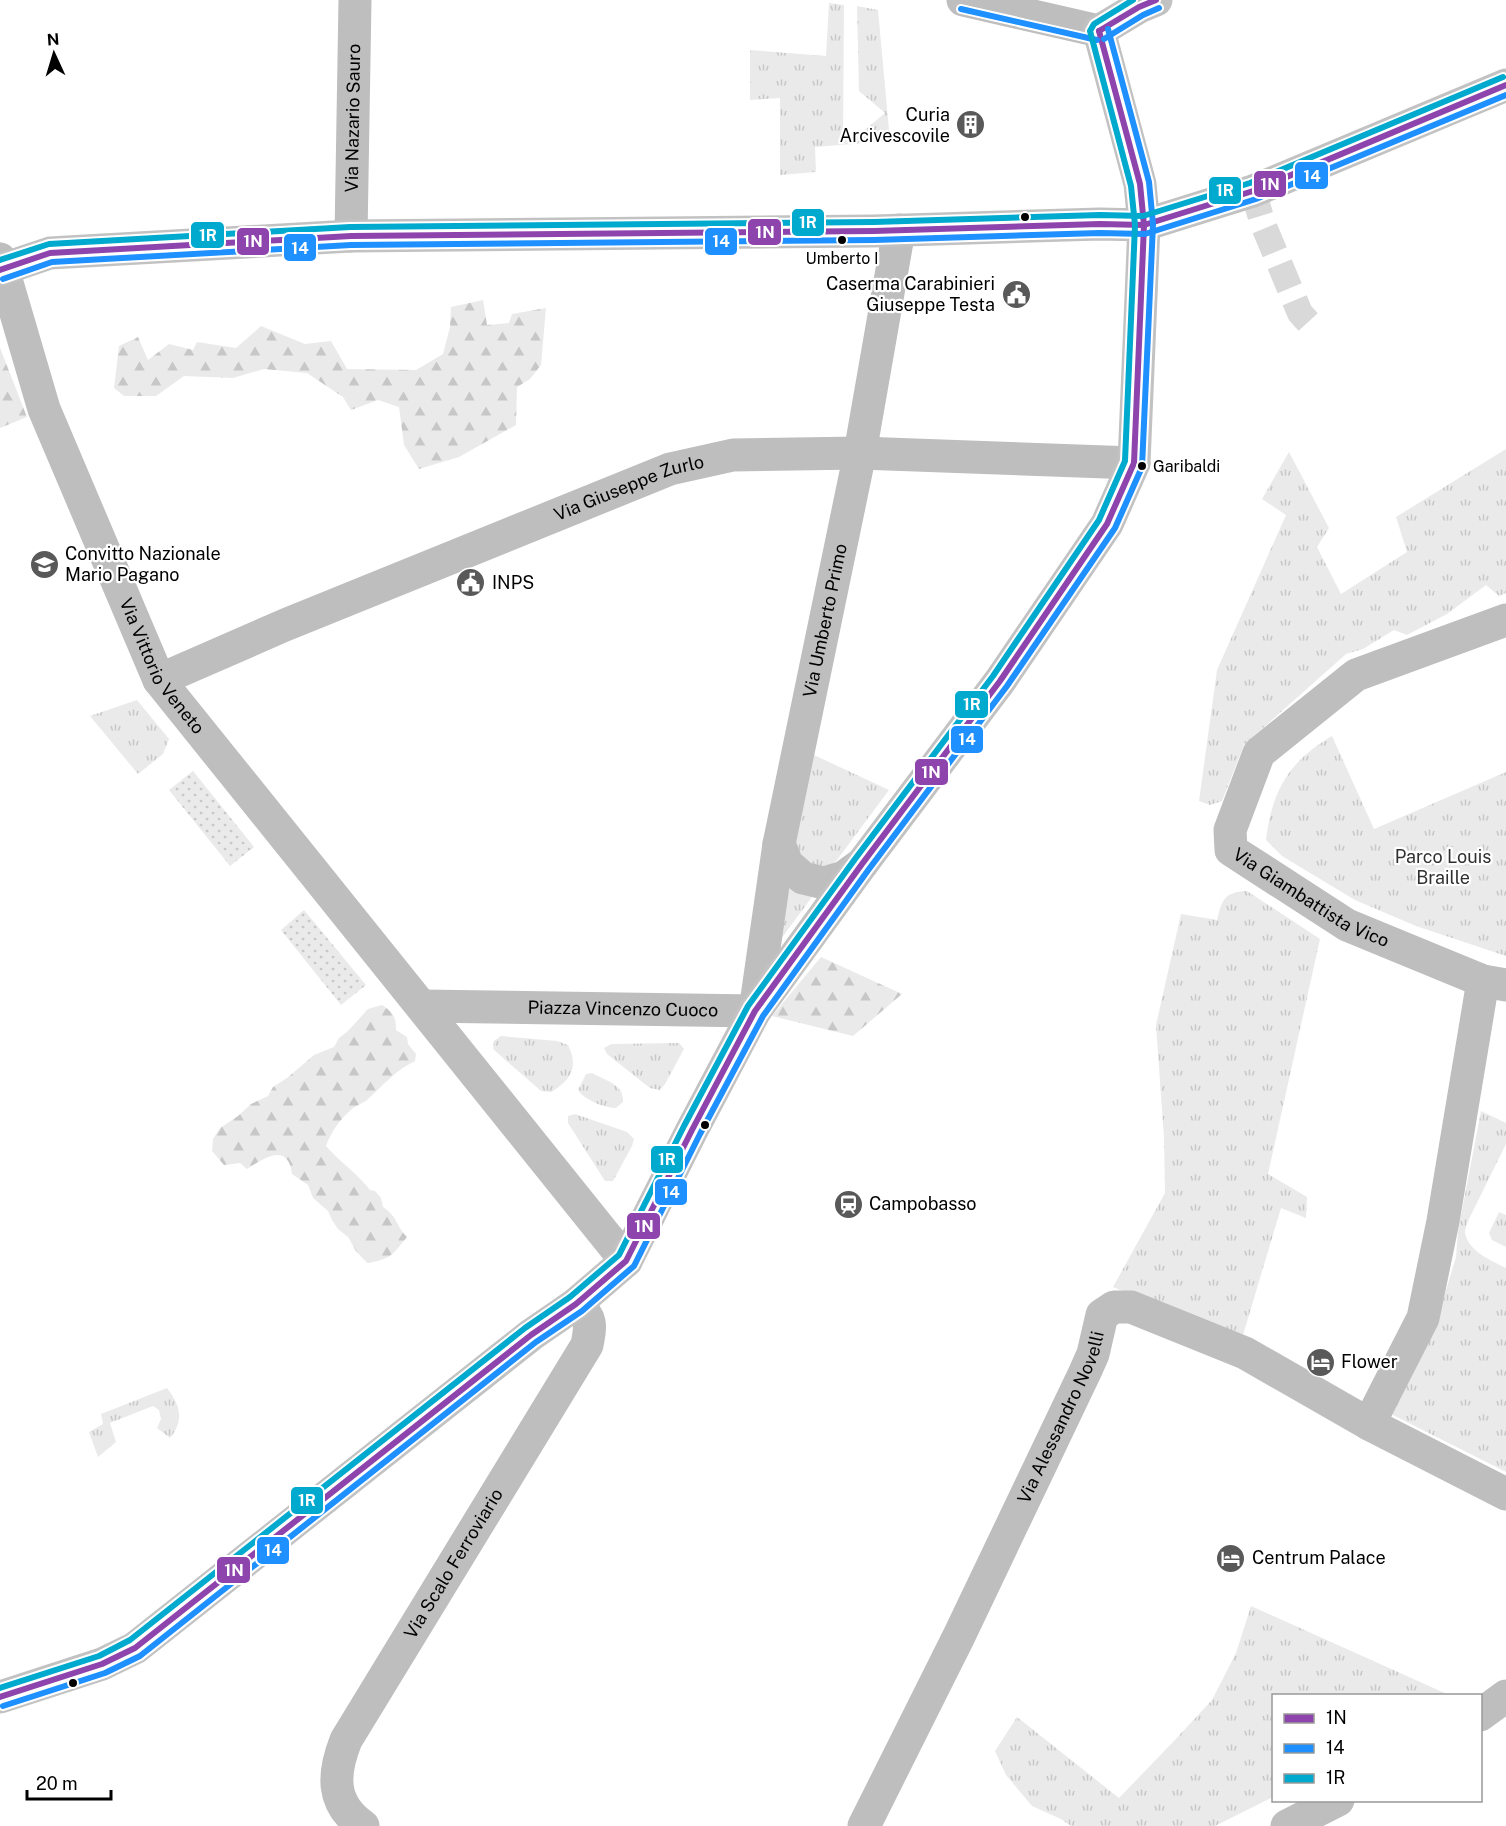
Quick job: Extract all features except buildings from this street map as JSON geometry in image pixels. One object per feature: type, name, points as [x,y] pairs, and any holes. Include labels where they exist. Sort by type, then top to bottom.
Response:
[{"type":"main road","points":[[0,1697],[102,1664],[135,1648],[531,1335],[576,1304],[626,1261],[755,1011],[1000,681],[1107,524],[1134,463],[1144,225],[1140,183],[1099,31],[1139,7],[1156,0]]},
{"type":"main road","points":[[1,266],[50,253],[351,236],[1144,225],[1253,191],[1506,85]]},
{"type":"street","name":"Via Nazario Sauro","points":[[351,236],[355,0]]},
{"type":"street","points":[[963,0],[1099,31]]},
{"type":"street","name":"Via Umberto Primo","points":[[755,1011],[779,844],[860,453],[899,230]]},
{"type":"street","name":"Via Vittorio Veneto","points":[[1,266],[44,409],[159,680],[423,1006]]},
{"type":"street","name":"Via Giuseppe Zurlo","points":[[159,680],[285,625],[670,469],[733,456],[860,453],[1134,463]]},
{"type":"street","name":"Via Giambattista Vico","points":[[1369,1424],[1423,1318],[1494,983],[1347,925],[1231,850],[1230,830],[1259,753],[1356,675],[1506,620]]},
{"type":"street","points":[[779,844],[787,864],[803,878],[824,883],[844,877],[862,864]]},
{"type":"street","points":[[423,1006],[626,1261]]},
{"type":"street","name":"Piazza Vincenzo Cuoco","points":[[423,1006],[755,1011]]},
{"type":"street","name":"Via Scalo Ferroviario","points":[[363,1826],[341,1803],[337,1789],[336,1773],[346,1740],[587,1344],[590,1327],[588,1316],[576,1304]]},
{"type":"street","name":"Via Alessandro Novelli","points":[[864,1826],[959,1636],[1085,1372],[1093,1354],[1102,1315],[1114,1307],[1131,1307],[1245,1353],[1369,1424],[1506,1494]]},
{"type":"street","points":[[1482,1714],[1506,1696]]},
{"type":"street","points":[[1287,1826],[1334,1802]]},
{"type":"green space","points":[[829,3],[844,5],[843,132],[860,134],[885,113],[859,91],[857,6],[878,10],[890,141],[815,147],[816,172],[780,175],[780,98],[750,100],[750,50],[826,56]]},
{"type":"green space","points":[[483,300],[487,325],[509,323],[512,314],[546,308],[541,365],[530,379],[517,387],[516,425],[459,457],[419,469],[404,445],[399,407],[378,400],[351,410],[343,397],[307,373],[264,369],[233,378],[184,376],[156,396],[124,396],[114,388],[119,346],[138,337],[148,360],[169,344],[193,350],[197,342],[236,348],[261,326],[305,344],[331,341],[347,369],[416,370],[443,354],[450,327],[451,307]]},
{"type":"green space","points":[[0,348],[27,417],[0,428]]},
{"type":"green space","points":[[1506,449],[1506,593],[1499,596],[1486,585],[1447,614],[1407,635],[1394,630],[1363,649],[1346,654],[1244,745],[1222,801],[1210,805],[1199,801],[1217,670],[1286,515],[1262,499],[1289,452],[1329,528],[1317,547],[1341,594],[1407,552],[1396,517]]},
{"type":"green space","points":[[137,700],[169,739],[163,754],[138,774],[90,716]]},
{"type":"green space","name":"Parco Louis Braille","points":[[1332,736],[1374,829],[1506,772],[1506,956],[1416,926],[1355,900],[1282,856],[1266,840],[1273,807],[1285,779],[1304,756]]},
{"type":"green space","points":[[814,755],[889,790],[837,860],[828,867],[814,868],[797,852],[796,841]]},
{"type":"green space","points":[[193,771],[254,847],[230,866],[169,790]]},
{"type":"green space","points":[[788,885],[812,897],[775,947]]},
{"type":"green space","points":[[1247,891],[1320,939],[1268,1174],[1307,1197],[1306,1218],[1281,1208],[1243,1335],[1200,1322],[1113,1287],[1165,1193],[1164,1138],[1156,1025],[1181,914],[1217,920],[1225,898],[1233,893]]},
{"type":"green space","points":[[304,910],[366,985],[341,1005],[281,930]]},
{"type":"green space","points":[[821,957],[902,994],[853,1036],[772,1016]]},
{"type":"green space","points":[[382,1005],[393,1015],[396,1030],[407,1037],[408,1044],[416,1054],[415,1061],[396,1073],[348,1113],[336,1126],[326,1146],[370,1190],[375,1191],[381,1198],[383,1207],[392,1215],[407,1237],[391,1255],[382,1260],[367,1263],[356,1251],[348,1237],[338,1229],[328,1211],[313,1198],[308,1185],[292,1174],[286,1158],[274,1155],[247,1169],[240,1163],[224,1165],[212,1151],[213,1139],[220,1128],[251,1104],[268,1096],[273,1087],[314,1055],[334,1047],[339,1038],[368,1009]]},
{"type":"green space","points":[[501,1036],[557,1041],[568,1045],[573,1066],[568,1078],[551,1092],[541,1091],[493,1049],[494,1041]]},
{"type":"green space","points":[[679,1043],[684,1049],[660,1090],[650,1088],[607,1054],[604,1048],[611,1044]]},
{"type":"green space","points":[[592,1073],[617,1087],[623,1096],[623,1102],[616,1108],[611,1108],[595,1103],[581,1094],[578,1090],[586,1074]]},
{"type":"green space","points":[[1481,1111],[1506,1123],[1506,1144],[1468,1221],[1465,1233],[1476,1250],[1506,1268],[1506,1472],[1385,1411],[1440,1310],[1456,1257],[1458,1231]]},
{"type":"green space","points":[[575,1114],[627,1132],[634,1139],[613,1181],[605,1181],[568,1123],[568,1116]]},
{"type":"green space","points":[[1499,1212],[1506,1215],[1506,1247],[1492,1240],[1489,1233]]},
{"type":"green space","points":[[167,1388],[175,1400],[179,1413],[178,1425],[170,1438],[157,1428],[161,1419],[159,1410],[153,1406],[110,1423],[116,1442],[98,1457],[89,1432],[103,1424],[101,1414]]},
{"type":"green space","points":[[1251,1606],[1447,1694],[1272,1694],[1272,1798],[1215,1826],[1071,1826],[1032,1806],[1006,1775],[995,1751],[1017,1717],[1119,1798],[1212,1700],[1236,1653]]},
{"type":"tunnel","points":[[1253,191],[1263,224],[1300,313],[1311,325]]},
{"type":"transit line","name":"1R","points":[[0,1688],[99,1656],[130,1640],[525,1328],[570,1297],[619,1255],[748,1006],[993,676],[1099,520],[1125,461],[1135,225],[1131,186],[1090,31],[1094,24],[1133,0]]},
{"type":"transit line","name":"1N","points":[[1099,31],[1139,7],[1156,0]]},
{"type":"transit line","name":"14","points":[[1104,39],[1159,8]]},
{"type":"transit line","name":"14","points":[[961,9],[1097,40]]},
{"type":"transit line","name":"14","points":[[3,1706],[105,1673],[140,1656],[536,1342],[582,1311],[634,1266],[700,1134],[763,1016],[869,869],[1007,686],[1115,528],[1142,467],[1153,224],[1149,182],[1108,29]]},
{"type":"transit line","name":"1N","points":[[0,1697],[102,1664],[135,1648],[531,1335],[576,1304],[626,1261],[755,1011],[1000,681],[1107,524],[1134,463],[1144,225],[1140,184],[1099,31]]},
{"type":"transit line","name":"1R","points":[[0,260],[49,244],[350,227],[874,222],[1100,215],[1143,216],[1250,183],[1503,77]]},
{"type":"transit line","name":"1N","points":[[0,270],[50,253],[351,236],[874,231],[1100,224],[1144,225],[1253,191],[1506,85]]},
{"type":"transit line","name":"14","points":[[3,279],[52,262],[351,245],[874,240],[1100,233],[1145,234],[1256,199],[1506,95]]},
{"type":"place","name":"Curia Arcivescovile","points":[[971,125]]},
{"type":"place","name":"Umberto I","points":[[842,240]]},
{"type":"place","name":"Caserma Carabinieri Giuseppe Testa","points":[[1016,294]]},
{"type":"place","name":"Garibaldi","points":[[1142,466]]},
{"type":"place","name":"Convitto Nazionale Mario Pagano","points":[[44,564]]},
{"type":"place","name":"INPS","points":[[471,583]]},
{"type":"place","name":"Campobasso","points":[[848,1204]]},
{"type":"place","name":"Flower","points":[[1320,1362]]},
{"type":"place","name":"Centrum Palace","points":[[1231,1558]]}]
